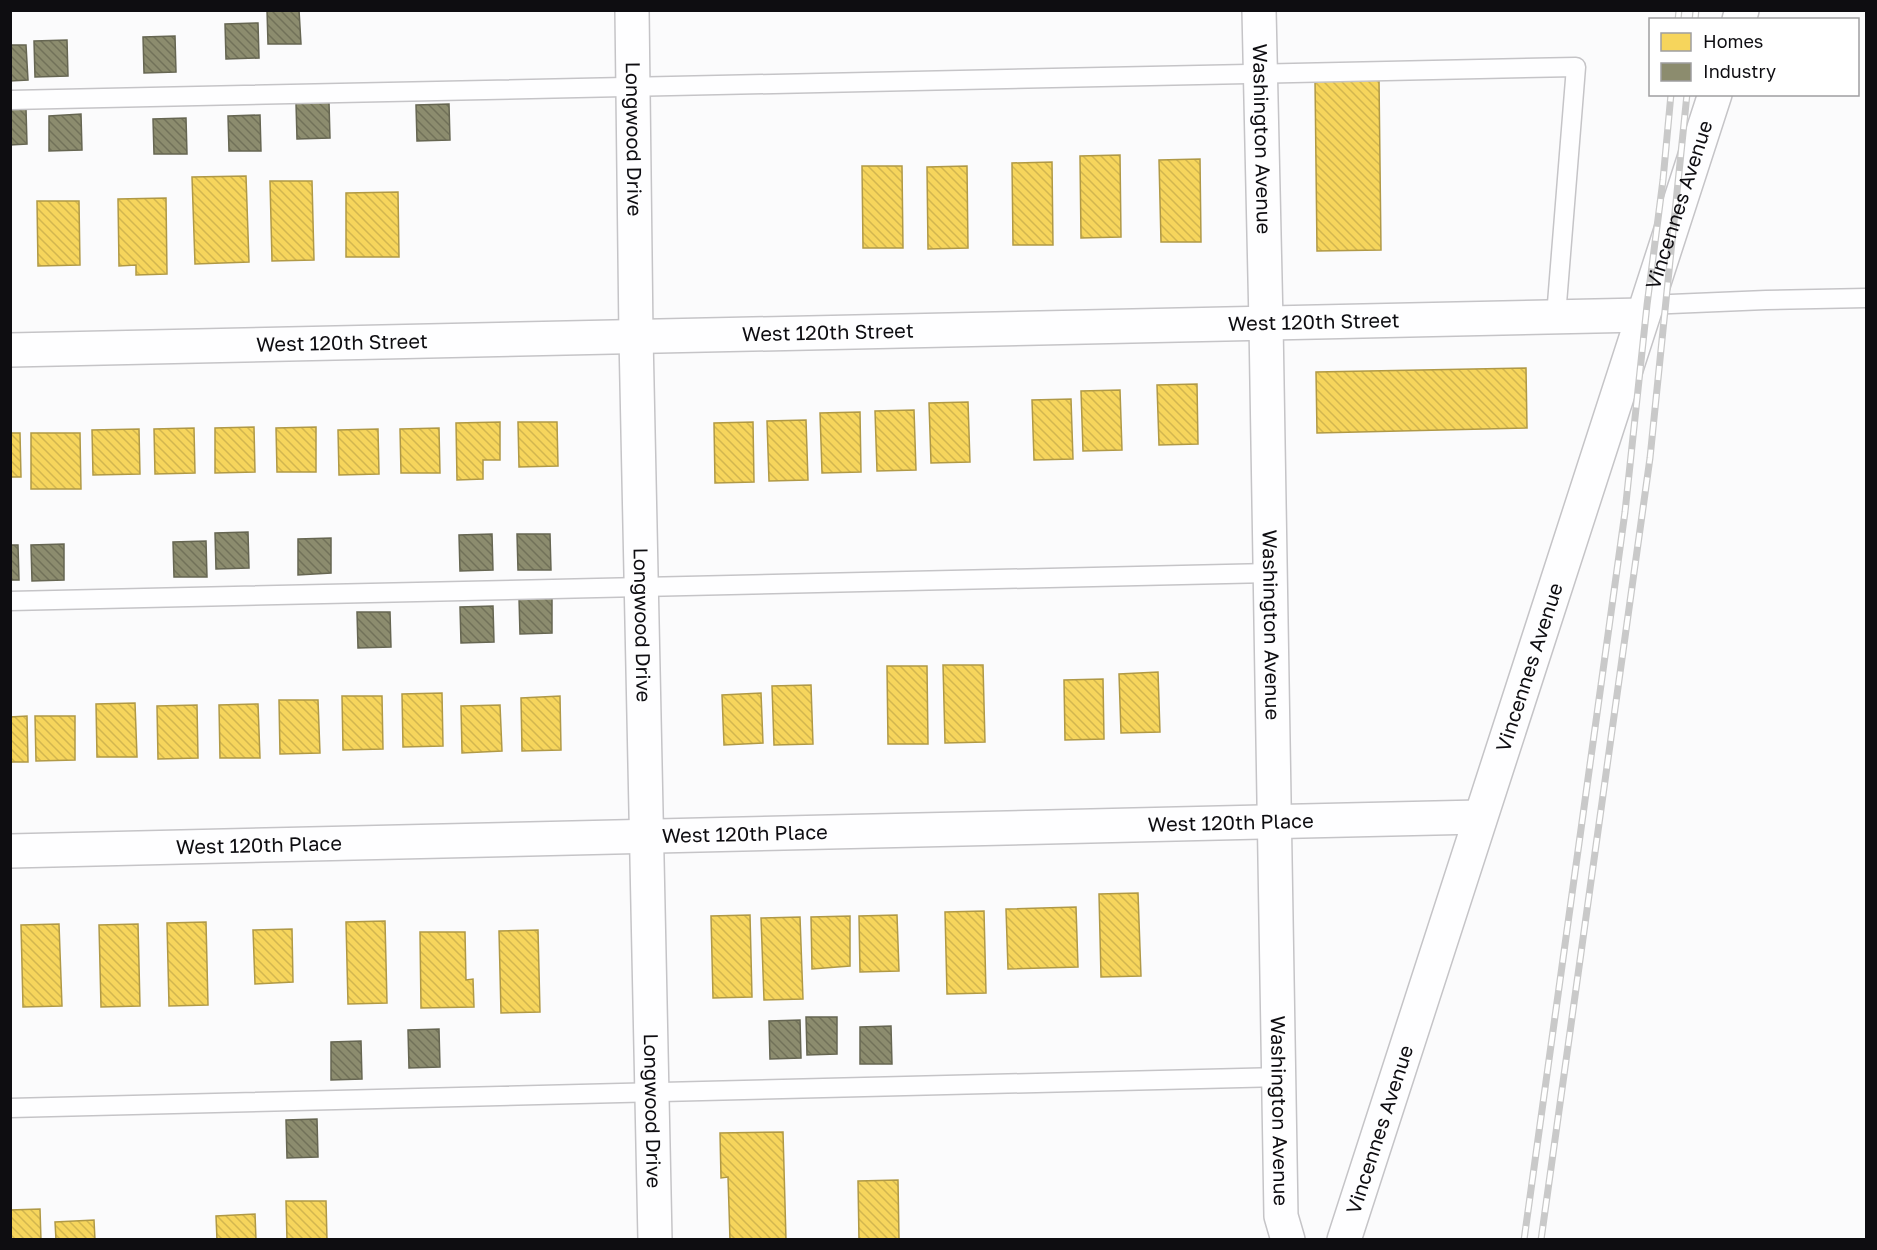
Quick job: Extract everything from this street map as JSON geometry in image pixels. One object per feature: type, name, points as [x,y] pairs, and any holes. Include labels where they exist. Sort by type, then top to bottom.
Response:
[{"type":"street","name":"Longwood Drive","points":[[632,10],[636,336],[655,1239]]},
{"type":"street","name":"Washington Avenue","points":[[1259,10],[1281,1216],[1288,1239]]},
{"type":"street","name":"Vincennes Avenue","points":[[1344,1239],[1714,96]]},
{"type":"street","name":"West 120th Street","points":[[10,350],[1556,316],[1645,310]]},
{"type":"street","name":"West 120th Place","points":[[10,850],[1479,817]]},
{"type":"lane","points":[[10,100],[1576,67],[1556,316]]},
{"type":"lane","name":"West 120th Street","points":[[1645,310],[1766,300],[1866,298]]},
{"type":"lane","points":[[10,601],[1270,573]]},
{"type":"lane","points":[[10,1108],[1278,1077]]},
{"type":"building: Homes","points":[[1379,79],[1381,250],[1317,251],[1315,80]]},
{"type":"building: Homes","points":[[1120,155],[1121,237],[1081,238],[1080,156]]},
{"type":"building: Homes","points":[[1200,159],[1201,242],[1161,242],[1159,160]]},
{"type":"building: Homes","points":[[1052,162],[1053,245],[1013,245],[1012,163]]},
{"type":"building: Homes","points":[[862,166],[902,166],[903,248],[863,248]]},
{"type":"building: Homes","points":[[967,166],[968,248],[928,249],[927,167]]},
{"type":"building: Homes","points":[[246,176],[249,262],[195,264],[192,177]]},
{"type":"building: Homes","points":[[270,181],[312,181],[314,260],[272,261]]},
{"type":"building: Homes","points":[[398,192],[399,257],[346,257],[346,193]]},
{"type":"building: Homes","points":[[166,198],[167,274],[136,275],[136,265],[119,266],[118,199]]},
{"type":"building: Homes","points":[[37,201],[79,201],[80,265],[38,266]]},
{"type":"building: Homes","points":[[1526,368],[1527,428],[1317,433],[1316,372]]},
{"type":"building: Homes","points":[[1197,384],[1198,444],[1159,445],[1157,385]]},
{"type":"building: Homes","points":[[1120,390],[1122,450],[1083,451],[1081,391]]},
{"type":"building: Homes","points":[[1071,399],[1073,459],[1034,460],[1032,400]]},
{"type":"building: Homes","points":[[968,402],[970,462],[931,463],[929,403]]},
{"type":"building: Homes","points":[[914,410],[916,470],[877,471],[875,411]]},
{"type":"building: Homes","points":[[860,412],[861,472],[822,473],[820,413]]},
{"type":"building: Homes","points":[[806,420],[808,480],[769,481],[767,421]]},
{"type":"building: Homes","points":[[500,422],[500,460],[483,460],[483,479],[457,480],[456,423]]},
{"type":"building: Homes","points":[[518,422],[557,422],[558,466],[519,467]]},
{"type":"building: Homes","points":[[753,422],[754,482],[715,483],[714,423]]},
{"type":"building: Homes","points":[[254,427],[255,472],[215,473],[215,428]]},
{"type":"building: Homes","points":[[316,427],[316,472],[277,472],[276,428]]},
{"type":"building: Homes","points":[[194,428],[195,473],[155,474],[154,429]]},
{"type":"building: Homes","points":[[439,428],[440,473],[401,473],[400,429]]},
{"type":"building: Homes","points":[[139,429],[140,474],[93,475],[92,430]]},
{"type":"building: Homes","points":[[378,429],[379,474],[339,475],[338,430]]},
{"type":"building: Homes","points":[[10,433],[20,433],[21,477],[10,477]]},
{"type":"building: Homes","points":[[31,433],[80,433],[81,489],[31,489]]},
{"type":"building: Homes","points":[[943,665],[983,665],[985,742],[945,743]]},
{"type":"building: Homes","points":[[887,666],[927,666],[928,744],[888,744]]},
{"type":"building: Homes","points":[[1158,672],[1160,732],[1121,733],[1119,674]]},
{"type":"building: Homes","points":[[1103,679],[1104,739],[1065,740],[1064,680]]},
{"type":"building: Homes","points":[[811,685],[813,744],[774,745],[772,686]]},
{"type":"building: Homes","points":[[442,693],[443,746],[403,747],[402,694]]},
{"type":"building: Homes","points":[[761,693],[763,743],[724,745],[722,695]]},
{"type":"building: Homes","points":[[342,696],[382,696],[383,749],[343,750]]},
{"type":"building: Homes","points":[[560,696],[561,750],[522,751],[521,698]]},
{"type":"building: Homes","points":[[279,700],[318,700],[320,753],[280,754]]},
{"type":"building: Homes","points":[[135,703],[137,757],[97,757],[96,704]]},
{"type":"building: Homes","points":[[258,704],[260,758],[220,758],[219,705]]},
{"type":"building: Homes","points":[[197,705],[198,758],[158,759],[157,706]]},
{"type":"building: Homes","points":[[500,705],[502,751],[462,753],[461,706]]},
{"type":"building: Homes","points":[[27,716],[28,762],[10,762],[10,717]]},
{"type":"building: Homes","points":[[35,716],[75,716],[75,760],[36,761]]},
{"type":"building: Homes","points":[[1138,893],[1141,976],[1101,977],[1099,894]]},
{"type":"building: Homes","points":[[1076,907],[1078,967],[1008,969],[1006,909]]},
{"type":"building: Homes","points":[[984,911],[986,993],[947,994],[945,912]]},
{"type":"building: Homes","points":[[750,915],[752,997],[713,998],[711,916]]},
{"type":"building: Homes","points":[[897,915],[899,971],[860,972],[859,916]]},
{"type":"building: Homes","points":[[850,916],[850,966],[812,969],[811,917]]},
{"type":"building: Homes","points":[[800,917],[803,999],[764,1000],[761,918]]},
{"type":"building: Homes","points":[[385,921],[387,1003],[348,1004],[346,922]]},
{"type":"building: Homes","points":[[206,922],[208,1005],[169,1006],[167,923]]},
{"type":"building: Homes","points":[[59,924],[62,1006],[23,1007],[21,925]]},
{"type":"building: Homes","points":[[138,924],[140,1006],[101,1007],[99,925]]},
{"type":"building: Homes","points":[[292,929],[293,982],[255,984],[253,930]]},
{"type":"building: Homes","points":[[538,930],[540,1012],[501,1013],[499,931]]},
{"type":"building: Homes","points":[[420,932],[465,932],[466,980],[473,979],[474,1007],[421,1008]]},
{"type":"building: Homes","points":[[783,1132],[786,1240],[730,1240],[728,1177],[721,1178],[720,1133]]},
{"type":"building: Homes","points":[[898,1180],[899,1240],[859,1240],[858,1181]]},
{"type":"building: Homes","points":[[286,1201],[326,1201],[327,1240],[287,1240]]},
{"type":"building: Homes","points":[[40,1209],[41,1240],[10,1240],[10,1210]]},
{"type":"building: Homes","points":[[255,1214],[256,1240],[217,1240],[216,1216]]},
{"type":"building: Homes","points":[[94,1220],[95,1240],[56,1240],[55,1222]]},
{"type":"building: Industry","points":[[267,10],[299,10],[301,44],[268,44]]},
{"type":"building: Industry","points":[[258,23],[259,58],[226,59],[225,24]]},
{"type":"building: Industry","points":[[175,36],[176,72],[144,73],[143,37]]},
{"type":"building: Industry","points":[[67,40],[68,76],[35,77],[34,41]]},
{"type":"building: Industry","points":[[10,45],[26,45],[28,80],[10,81]]},
{"type":"building: Industry","points":[[329,102],[330,138],[297,139],[296,103]]},
{"type":"building: Industry","points":[[449,104],[450,140],[417,141],[416,105]]},
{"type":"building: Industry","points":[[10,109],[26,109],[27,144],[10,145]]},
{"type":"building: Industry","points":[[81,114],[82,150],[49,151],[49,116]]},
{"type":"building: Industry","points":[[260,115],[261,151],[229,151],[228,116]]},
{"type":"building: Industry","points":[[186,118],[187,154],[154,154],[153,119]]},
{"type":"building: Industry","points":[[248,532],[249,568],[216,569],[215,533]]},
{"type":"building: Industry","points":[[492,534],[493,570],[460,571],[459,535]]},
{"type":"building: Industry","points":[[517,534],[550,534],[551,570],[518,570]]},
{"type":"building: Industry","points":[[331,538],[331,573],[298,575],[298,539]]},
{"type":"building: Industry","points":[[206,541],[207,577],[174,577],[173,542]]},
{"type":"building: Industry","points":[[64,544],[64,580],[32,581],[31,545]]},
{"type":"building: Industry","points":[[10,545],[18,545],[19,580],[10,580]]},
{"type":"building: Industry","points":[[552,597],[552,633],[520,634],[519,598]]},
{"type":"building: Industry","points":[[493,606],[494,642],[461,643],[460,607]]},
{"type":"building: Industry","points":[[357,612],[390,612],[391,647],[358,648]]},
{"type":"building: Industry","points":[[806,1017],[837,1017],[837,1054],[807,1055]]},
{"type":"building: Industry","points":[[800,1020],[801,1058],[770,1059],[769,1021]]},
{"type":"building: Industry","points":[[891,1026],[892,1064],[860,1064],[860,1027]]},
{"type":"building: Industry","points":[[439,1029],[440,1067],[409,1068],[408,1030]]},
{"type":"building: Industry","points":[[361,1041],[362,1079],[331,1080],[331,1042]]},
{"type":"building: Industry","points":[[317,1119],[318,1157],[287,1158],[286,1120]]},
{"type":"railway","points":[[1678,18],[1679,10]]},
{"type":"railway","points":[[1695,18],[1696,10]]},
{"type":"railway","points":[[1524,1240],[1625,512],[1671,96]]},
{"type":"railway","points":[[1541,1240],[1650,458],[1687,96]]}]
